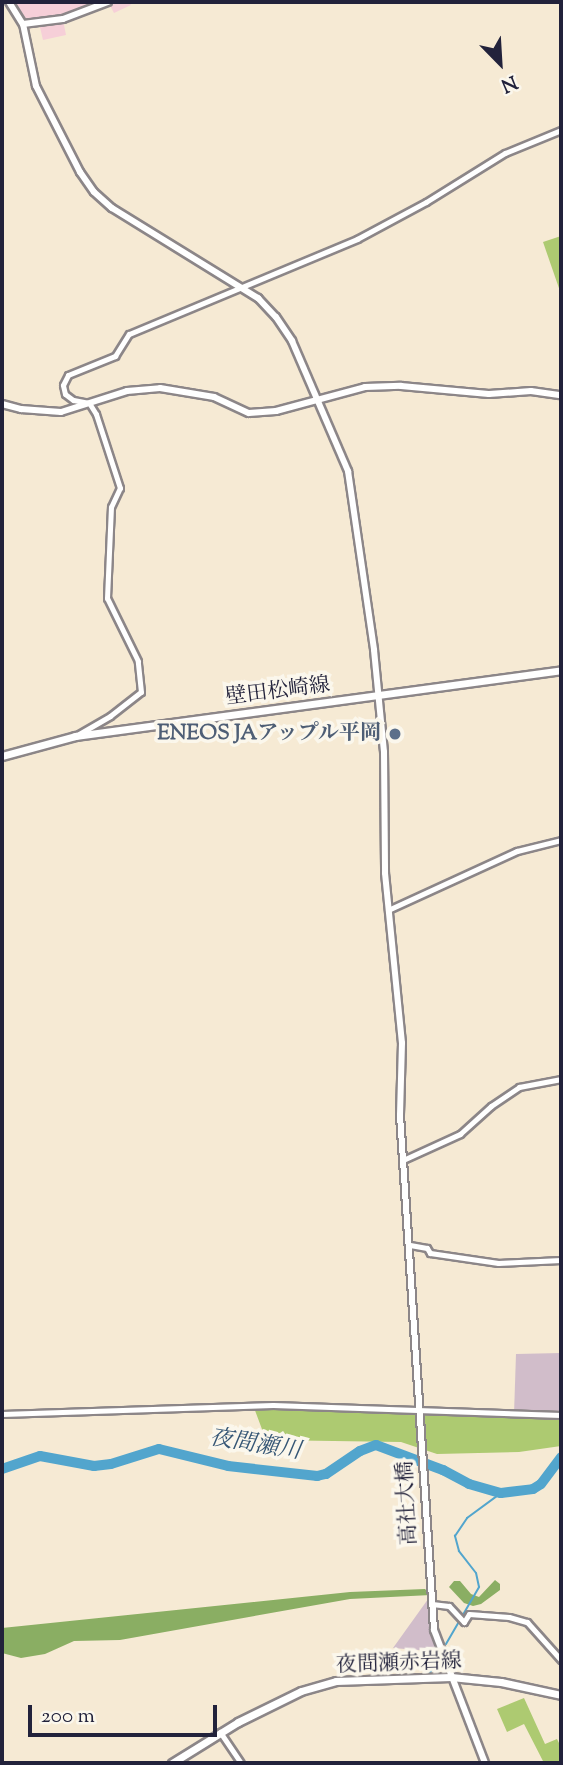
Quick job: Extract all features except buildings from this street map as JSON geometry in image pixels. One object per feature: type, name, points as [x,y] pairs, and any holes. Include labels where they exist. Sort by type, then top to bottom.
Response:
[{"type":"main road","name":"壁田松崎線","points":[[2,756],[75,736],[561,670]]},
{"type":"main road","name":"夜間瀬赤岩線","points":[[172,1763],[220,1732],[320,1685],[336,1681],[451,1676],[500,1682],[561,1695]]},
{"type":"street","points":[[9,2],[23,24],[63,19],[107,2]]},
{"type":"street","name":"高社大橋","points":[[23,24],[36,86],[80,172],[94,192],[111,208],[258,298],[276,317],[292,341],[348,471],[379,696],[386,790],[384,838],[388,910],[402,1043],[400,1115],[434,1630],[485,1763]]},
{"type":"street","points":[[75,736],[110,716],[141,692],[138,661],[107,598],[111,506],[120,488],[96,414],[89,403],[73,400],[65,394],[63,384],[68,375],[115,356],[129,334],[357,239],[426,202],[505,153],[561,130]]},
{"type":"street","points":[[2,404],[21,410],[61,412],[127,391],[160,388],[214,397],[249,413],[276,411],[365,387],[401,386],[489,394],[531,391],[561,395]]},
{"type":"street","points":[[388,910],[517,851],[561,840]]},
{"type":"street","points":[[403,1160],[460,1133],[491,1106],[519,1087],[561,1079]]},
{"type":"street","points":[[410,1245],[427,1248],[430,1253],[498,1263],[561,1260]]},
{"type":"street","points":[[2,1414],[273,1405],[561,1415]]},
{"type":"street","points":[[432,1604],[444,1603],[464,1622],[469,1614],[509,1617],[527,1622],[561,1660]]},
{"type":"street","points":[[220,1732],[241,1763]]},
{"type":"shaded area","points":[[9,2],[108,2],[63,20],[66,35],[43,40],[39,23],[23,24]]},
{"type":"shaded area","points":[[108,2],[129,2],[131,5],[114,13]]},
{"type":"shaded area","points":[[561,1353],[561,1415],[514,1414],[516,1354]]},
{"type":"shaded area","points":[[431,1595],[434,1630],[442,1652],[393,1648]]},
{"type":"green space","points":[[561,236],[561,294],[543,242]]},
{"type":"green space","points":[[253,1405],[561,1415],[561,1446],[519,1452],[437,1454],[401,1442],[266,1440]]},
{"type":"green space","points":[[495,1580],[500,1584],[500,1590],[481,1604],[473,1606],[464,1603],[449,1587],[454,1581],[460,1581],[471,1594],[479,1597]]},
{"type":"green space","points":[[425,1589],[431,1595],[350,1599],[120,1640],[74,1641],[45,1654],[21,1658],[2,1653],[2,1628],[350,1592]]},
{"type":"green space","points":[[524,1698],[545,1744],[557,1739],[561,1747],[561,1763],[544,1763],[524,1724],[507,1732],[497,1709]]},
{"type":"waterway","name":"夜間瀬川","points":[[2,1469],[40,1456],[94,1466],[111,1464],[159,1449],[228,1466],[317,1476],[326,1474],[360,1451],[376,1445],[443,1470],[469,1484],[501,1493],[533,1489],[541,1484],[561,1457]]},
{"type":"waterway","points":[[446,1644],[479,1587],[476,1573],[459,1551],[455,1536],[467,1518],[501,1493]]},
{"type":"waterway","points":[[505,1619],[526,1625],[531,1631]]},
{"type":"waterway","points":[[549,1650],[561,1666]]},
{"type":"waterway","points":[[425,1673],[430,1673],[438,1658]]},
{"type":"place","name":"ENEOS JAアップル平岡","points":[[395,734]]}]
